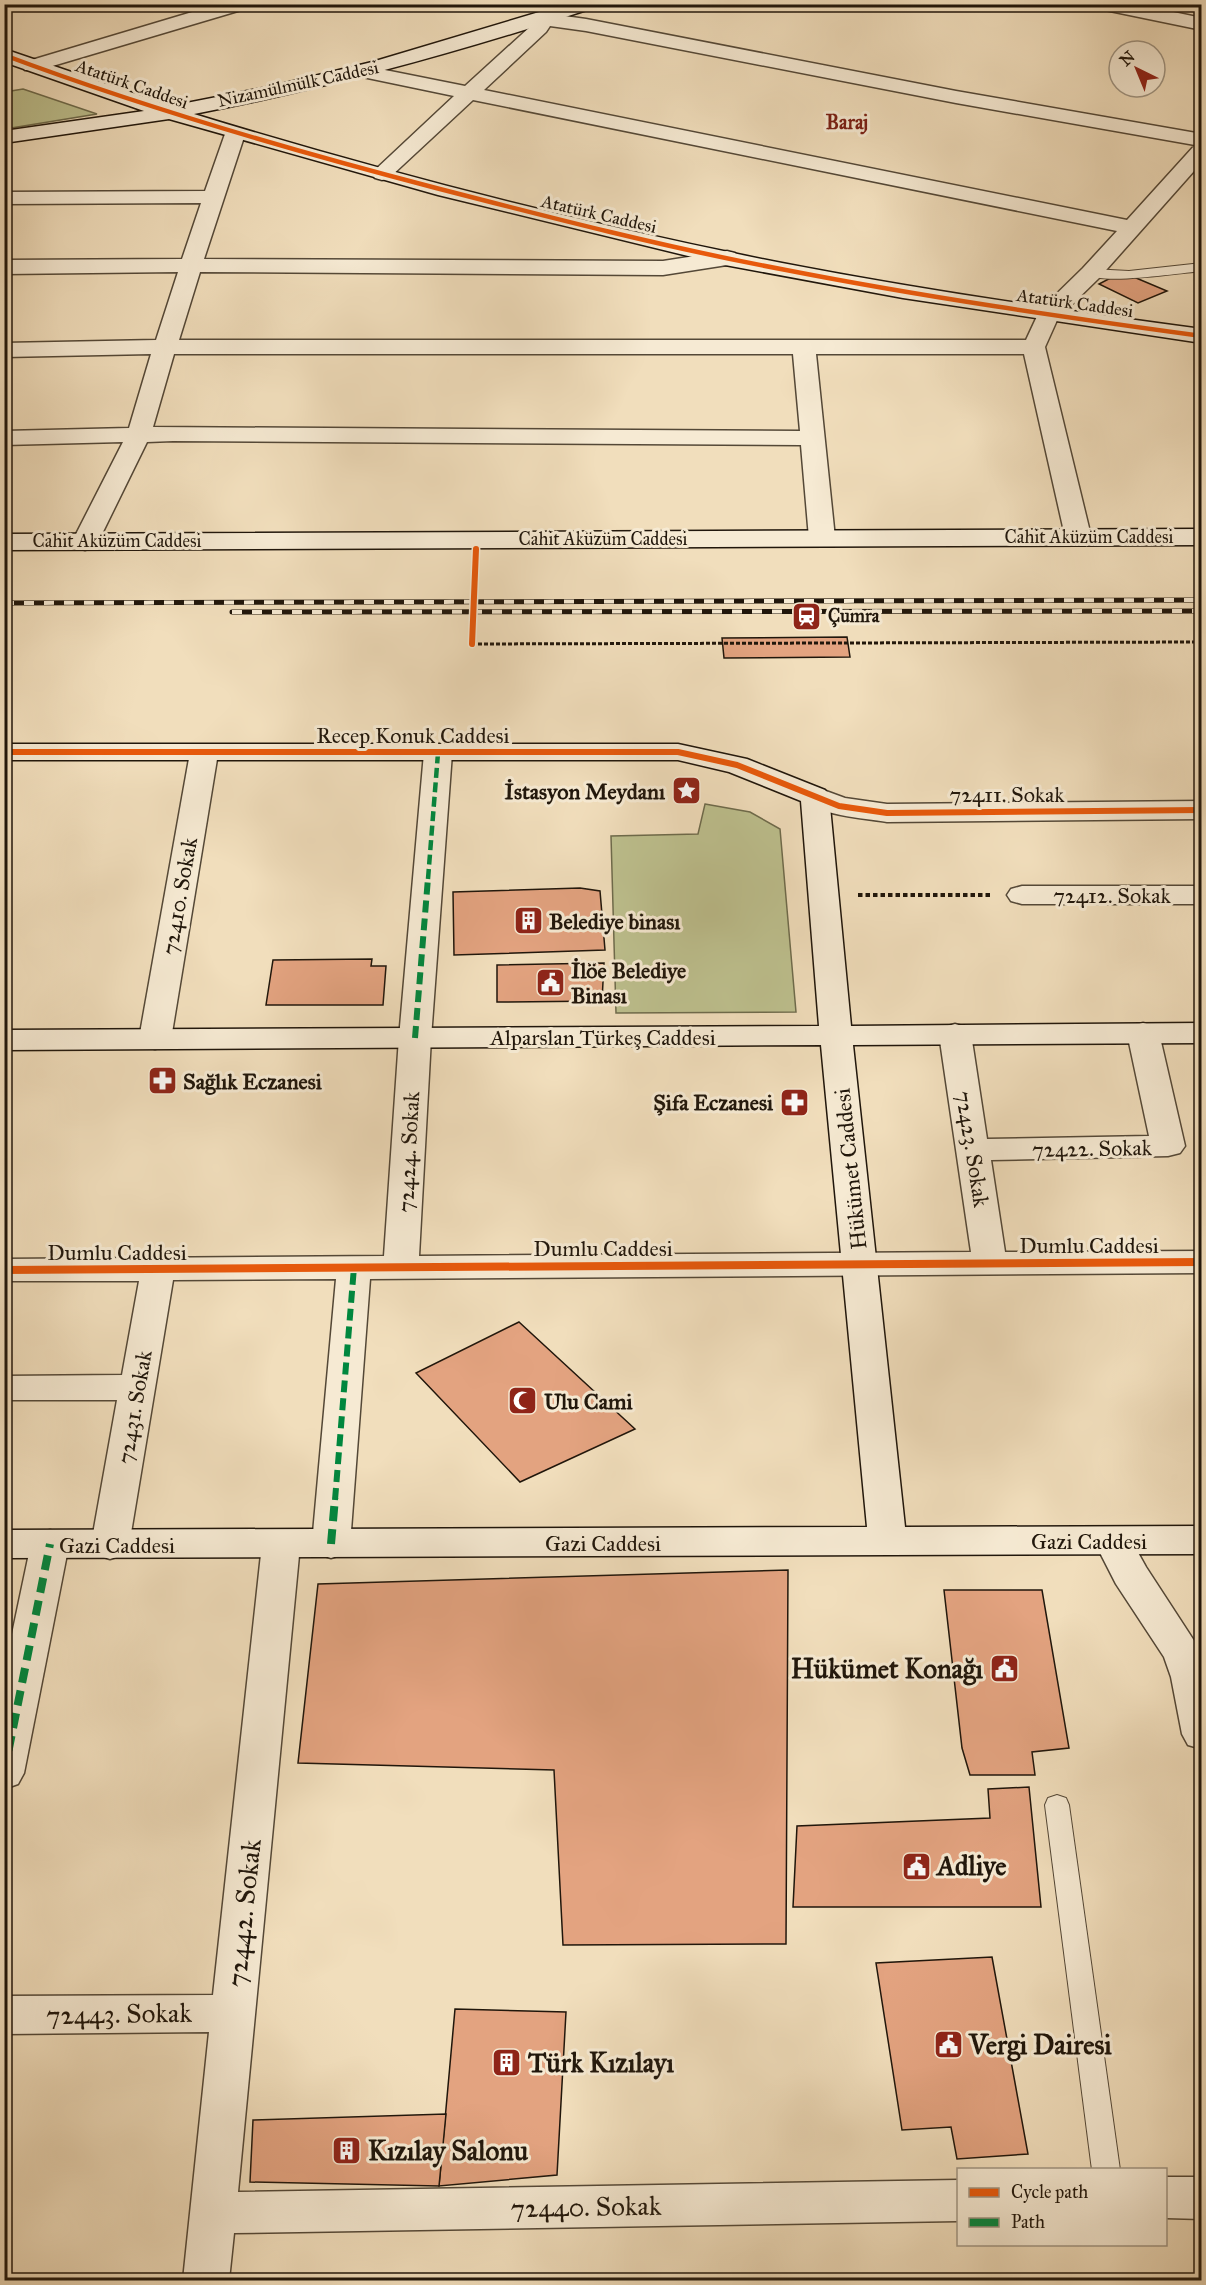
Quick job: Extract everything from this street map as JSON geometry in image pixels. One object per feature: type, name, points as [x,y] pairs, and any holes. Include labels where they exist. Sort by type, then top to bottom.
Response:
[{"type":"street","points":[[32,66],[241,4]]},
{"type":"street","name":"Nizamülmülk Caddesi","points":[[4,137],[167,112],[360,71],[432,53],[586,4]]},
{"type":"street","points":[[1106,4],[1202,24]]},
{"type":"street","points":[[382,174],[539,28],[543,19],[586,25],[956,97],[1202,140]]},
{"type":"street","name":"Atatürk Caddesi","points":[[4,55],[236,134],[536,214],[727,258],[1048,315],[1202,336]]},
{"type":"street","points":[[360,71],[1131,227]]},
{"type":"street","points":[[85,542],[138,436],[191,265],[236,134]]},
{"type":"street","points":[[1078,536],[1034,347],[1048,315],[1091,273],[1202,149]]},
{"type":"street","points":[[4,198],[214,197]]},
{"type":"street","points":[[4,267],[191,265],[663,268],[727,258]]},
{"type":"street","points":[[4,350],[165,347],[1034,347]]},
{"type":"street","points":[[804,347],[822,538]]},
{"type":"street","points":[[4,438],[138,436],[813,438]]},
{"type":"street","name":"Cahit Aküzüm Caddesi","points":[[4,542],[1202,537]]},
{"type":"street","name":"Recep Konuk Caddesi","points":[[4,752],[678,752],[737,765],[815,796]]},
{"type":"street","name":"72410. Sokak","points":[[155,1039],[204,753]]},
{"type":"street","name":"72424. Sokak","points":[[401,1267],[415,1038],[438,753]]},
{"type":"street","name":"72411. Sokak","points":[[815,796],[839,806],[887,813],[1202,810]]},
{"type":"street","name":"Hükümet Caddesi","points":[[815,796],[836,1035],[887,1541]]},
{"type":"street","name":"72412. Sokak","points":[[1022,895],[1202,895]]},
{"type":"street","name":"72422. Sokak","points":[[973,1150],[1168,1146],[1143,1033]]},
{"type":"street","name":"Alparslan Türkeş Caddesi","points":[[4,1040],[1202,1033]]},
{"type":"street","name":"72423. Sokak","points":[[955,1034],[990,1264]]},
{"type":"street","name":"Dumlu Caddesi","points":[[4,1270],[1202,1262]]},
{"type":"street","points":[[331,1544],[354,1267]]},
{"type":"street","name":"72431. Sokak","points":[[110,1545],[158,1269]]},
{"type":"street","points":[[4,1388],[138,1387]]},
{"type":"street","name":"Gazi Caddesi","points":[[4,1544],[281,1545],[1202,1540]]},
{"type":"street","points":[[1113,1541],[1130,1574],[1182,1653],[1191,1677],[1202,1734]]},
{"type":"street","points":[[4,1773],[50,1544]]},
{"type":"street","name":"72442. Sokak","points":[[206,2280],[281,1545]]},
{"type":"street","name":"72443. Sokak","points":[[4,2015],[233,2013]]},
{"type":"street","points":[[1167,2198],[1202,2198]]},
{"type":"street","name":"72440. Sokak","points":[[213,2213],[957,2201]]},
{"type":"lane","points":[[1091,273],[1129,275],[1202,267]]},
{"type":"lane","points":[[1057,1805],[1106,2168]]},
{"type":"path","points":[[472,633],[472,644],[1202,642]]},
{"type":"path","points":[[824,895],[1022,895]]},
{"type":"green space","points":[[23,89],[97,114],[5,129],[5,92]]},
{"type":"green space","points":[[705,804],[750,812],[780,829],[796,1012],[616,1013],[611,836],[698,834]]},
{"type":"building","points":[[1122,272],[1167,291],[1138,303],[1099,284]]},
{"type":"building","name":"Çumra","points":[[847,637],[850,657],[724,658],[722,638]]},
{"type":"building","name":"Belediye binası","points":[[580,888],[600,891],[605,950],[454,955],[453,892]]},
{"type":"building","points":[[372,959],[371,966],[386,966],[383,1005],[266,1005],[273,960]]},
{"type":"building","name":"İlöe Belediye Binası","points":[[604,963],[602,1001],[497,1002],[497,965]]},
{"type":"building","name":"Ulu Cami","points":[[519,1322],[635,1429],[520,1482],[416,1373]]},
{"type":"building","points":[[788,1570],[786,1944],[563,1945],[554,1770],[298,1763],[318,1584]]},
{"type":"building","name":"Hükümet Konağı","points":[[944,1590],[1042,1590],[1069,1748],[1032,1752],[1035,1775],[970,1775],[962,1748]]},
{"type":"building","name":"Adliye","points":[[1029,1787],[1041,1907],[793,1907],[797,1826],[990,1818],[988,1789]]},
{"type":"building","name":"Vergi Dairesi","points":[[992,1957],[1028,2154],[957,2159],[951,2127],[902,2130],[876,1963]]},
{"type":"building","name":"Türk Kızılayı","points":[[455,2009],[566,2012],[557,2175],[439,2186]]},
{"type":"building","name":"Kızılay Salonu","points":[[446,2114],[439,2186],[250,2182],[253,2120]]},
{"type":"railway","points":[[4,603],[1202,600]]},
{"type":"railway","points":[[232,612],[1202,611]]},
{"type":"marked path","points":[[415,1038],[438,753]]},
{"type":"marked path","points":[[331,1544],[354,1267]]},
{"type":"marked path","points":[[4,1773],[50,1544]]},
{"type":"cycle path","points":[[4,55],[104,91],[254,138],[446,190],[645,240],[784,270],[903,291],[1202,336]]},
{"type":"cycle path","points":[[472,644],[476,549]]},
{"type":"cycle path","points":[[4,752],[678,752],[737,765],[839,806],[887,813],[1202,810]]},
{"type":"cycle path","points":[[4,1270],[1202,1262]]},
{"type":"place","name":"Çumra","points":[[807,616]]},
{"type":"place","name":"İstasyon Meydanı","points":[[686,791]]},
{"type":"place","name":"Belediye binası","points":[[528,921]]},
{"type":"place","name":"İlöe Belediye Binası","points":[[550,983]]},
{"type":"place","name":"Sağlık Eczanesi","points":[[162,1081]]},
{"type":"place","name":"Şifa Eczanesi","points":[[794,1102]]},
{"type":"place","name":"Ulu Cami","points":[[523,1401]]},
{"type":"place","name":"Hükümet Konağı","points":[[1004,1669]]},
{"type":"place","name":"Adliye","points":[[916,1866]]},
{"type":"place","name":"Vergi Dairesi","points":[[948,2045]]},
{"type":"place","name":"Türk Kızılayı","points":[[507,2063]]},
{"type":"place","name":"Kızılay Salonu","points":[[347,2151]]},
{"type":"district","name":"Baraj","points":[[847,122]]}]
